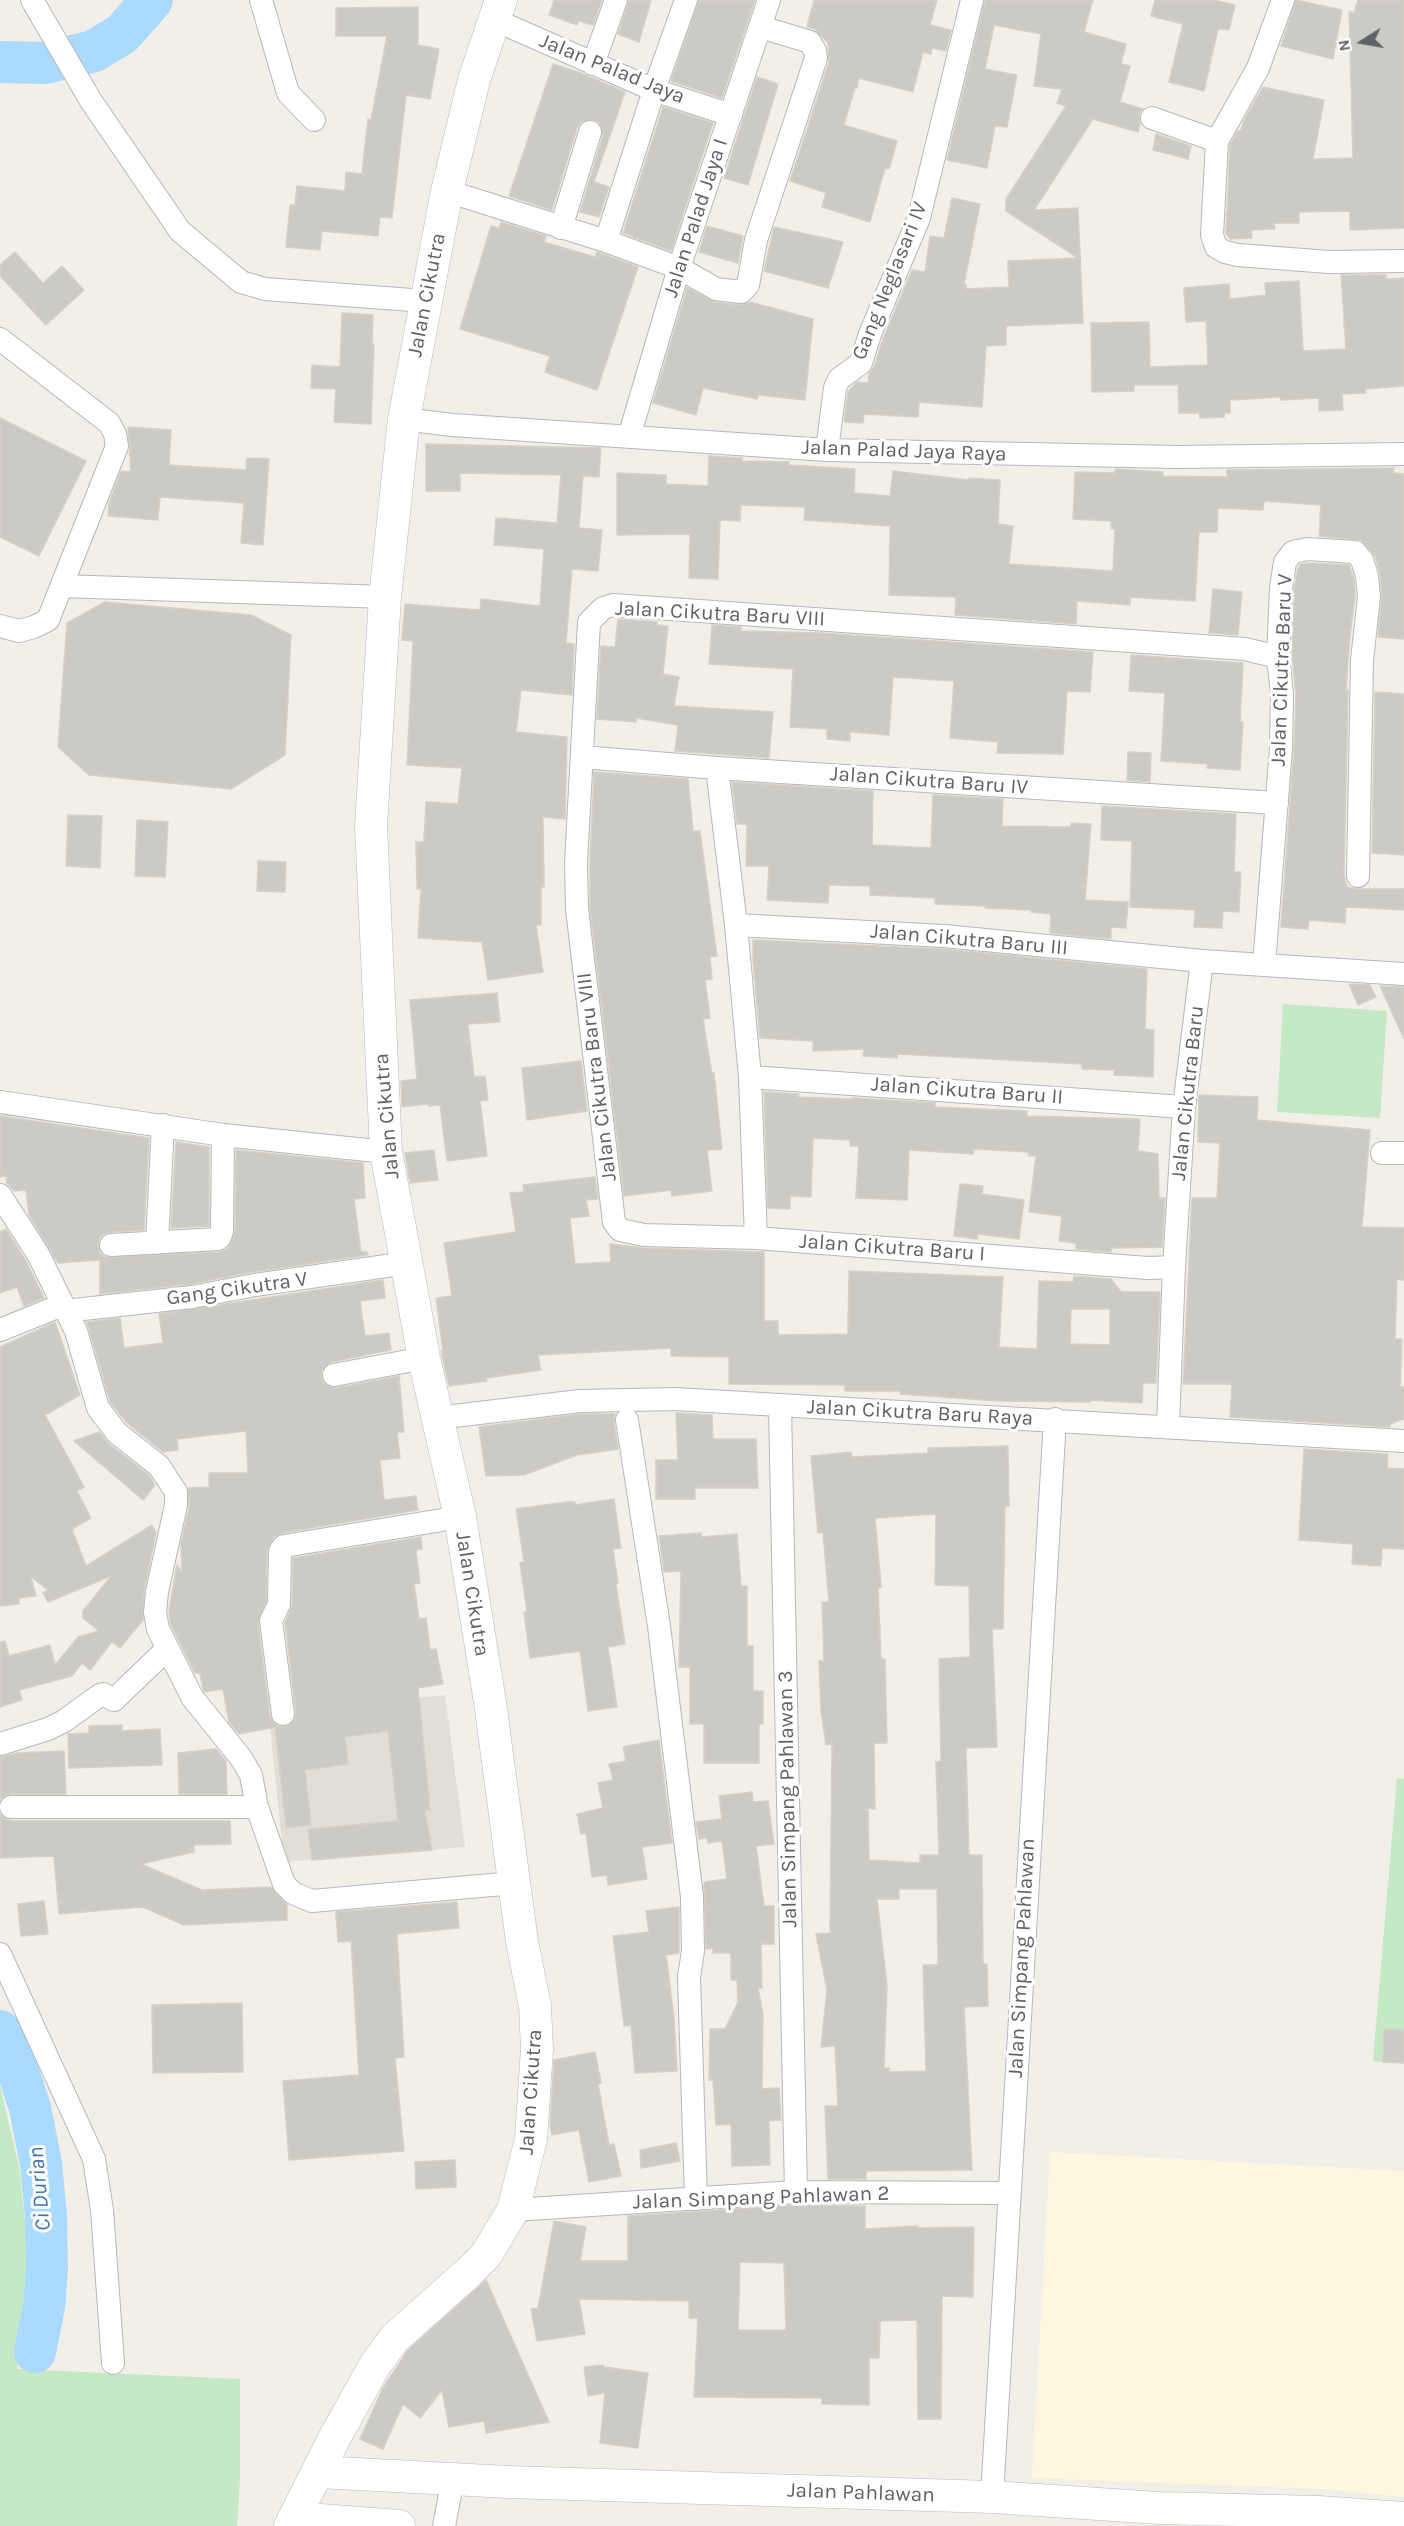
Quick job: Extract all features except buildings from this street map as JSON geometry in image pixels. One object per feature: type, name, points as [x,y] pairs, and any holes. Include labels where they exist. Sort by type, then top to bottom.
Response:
[{"type":"main road","name":"Jalan Cikutra","points":[[292,2522],[375,2365],[395,2338],[486,2255],[513,2210],[531,2139],[537,2049],[535,2006],[522,1942],[491,1714],[460,1517],[424,1358],[386,1152],[371,826],[385,597],[404,419],[447,191],[474,80],[498,10]]},
{"type":"main road","name":"Jalan Pahlawan","points":[[319,2472],[453,2479],[992,2497],[1159,2508],[1318,2512],[1404,2518]]},
{"type":"main road","points":[[292,2522],[399,2526]]},
{"type":"street","points":[[32,0],[91,101],[180,231],[241,282],[265,289],[425,301]]},
{"type":"street","points":[[261,0],[288,93],[314,120]]},
{"type":"street","points":[[593,64],[616,0]]},
{"type":"street","points":[[606,241],[654,90],[686,0]]},
{"type":"street","name":"Jalan Palad Jaya I","points":[[629,437],[679,268],[770,0]]},
{"type":"street","name":"Gang Neglasari IV","points":[[827,450],[835,388],[839,379],[861,363],[870,334],[919,218],[972,0]]},
{"type":"street","points":[[1283,0],[1258,68],[1217,141],[1212,235],[1216,247],[1238,255],[1329,262],[1404,261]]},
{"type":"street","name":"Jalan Palad Jaya","points":[[498,10],[593,64],[654,90],[731,115]]},
{"type":"street","points":[[447,191],[606,241],[679,268],[716,289],[731,293],[741,292],[748,285],[756,240],[816,58],[810,42],[761,27]]},
{"type":"street","points":[[1152,118],[1217,141]]},
{"type":"street","points":[[561,228],[590,132]]},
{"type":"street","points":[[0,339],[109,423],[115,434],[117,446],[48,620],[19,631],[0,626]]},
{"type":"street","name":"Jalan Palad Jaya Raya","points":[[404,419],[452,425],[827,450],[1177,457],[1404,454]]},
{"type":"street","name":"Jalan Cikutra Baru V","points":[[1264,965],[1281,748],[1282,694],[1278,657],[1285,562],[1293,552],[1307,549],[1355,552],[1362,560],[1369,597],[1362,660],[1358,876]]},
{"type":"street","points":[[62,586],[385,597]]},
{"type":"street","name":"Jalan Cikutra Baru VIII","points":[[614,1222],[577,909],[576,863],[589,622],[603,608],[613,605],[1245,649],[1278,657]]},
{"type":"street","name":"Jalan Cikutra Baru IV","points":[[582,757],[717,768],[1277,803]]},
{"type":"street","points":[[717,768],[736,925],[750,1077],[756,1238]]},
{"type":"street","name":"Jalan Cikutra Baru III","points":[[736,925],[944,936],[1202,961]]},
{"type":"street","points":[[1202,961],[1404,974]]},
{"type":"street","name":"Jalan Cikutra Baru","points":[[1168,1427],[1174,1267],[1184,1107],[1202,961]]},
{"type":"street","name":"Jalan Cikutra Baru II","points":[[750,1077],[1184,1107]]},
{"type":"street","points":[[0,1102],[223,1135],[386,1152]]},
{"type":"street","points":[[157,1243],[163,1125]]},
{"type":"street","points":[[111,1245],[218,1239],[222,1231],[223,1135]]},
{"type":"street","points":[[0,1195],[38,1254],[76,1331],[98,1408],[117,1433],[159,1466],[176,1492],[176,1505],[157,1592],[155,1612],[158,1629],[192,1697],[241,1758],[251,1775],[257,1807],[284,1884],[299,1896],[312,1901],[514,1883]]},
{"type":"street","name":"Jalan Cikutra Baru I","points":[[614,1222],[620,1230],[630,1233],[756,1238],[1148,1268],[1174,1267]]},
{"type":"street","name":"Gang Cikutra V","points":[[0,1330],[64,1308],[192,1297],[255,1285],[407,1263]]},
{"type":"street","points":[[334,1375],[424,1358]]},
{"type":"street","name":"Jalan Cikutra Baru Raya","points":[[437,1418],[580,1401],[675,1399],[1055,1419],[1404,1441]]},
{"type":"street","name":"Jalan Simpang Pahlawan 3","points":[[780,1406],[796,2192]]},
{"type":"street","name":"Jalan Simpang Pahlawan","points":[[992,2497],[1055,1419]]},
{"type":"street","points":[[627,1420],[659,1626],[692,1897],[693,1951],[689,1977],[696,2199]]},
{"type":"street","points":[[283,1714],[271,1621],[279,1604],[280,1551],[284,1546],[460,1517]]},
{"type":"street","points":[[0,1744],[48,1729],[64,1721],[99,1695],[103,1694],[114,1700],[167,1649]]},
{"type":"street","points":[[11,1807],[257,1807]]},
{"type":"street","points":[[0,1954],[94,2159],[102,2210],[113,2362]]},
{"type":"street","name":"Jalan Simpang Pahlawan 2","points":[[513,2210],[796,2192],[1008,2193]]},
{"type":"street","points":[[444,2526],[453,2479]]},
{"type":"shaded area","points":[[445,1695],[465,1847],[284,1862],[269,1718],[383,1701]]},
{"type":"shaded area","points":[[1050,2152],[1404,2171],[1404,2497],[1323,2489],[1032,2478]]},
{"type":"green space","points":[[1283,1004],[1387,1011],[1380,1118],[1277,1112]]},
{"type":"green space","points":[[1397,1778],[1404,1779],[1404,2030],[1384,2030],[1383,2062],[1373,2061]]},
{"type":"green space","points":[[0,2085],[19,2167],[26,2230],[26,2276],[17,2369],[240,2379],[240,2479],[237,2526],[0,2526]]},
{"type":"waterway","name":"Ci Durian","points":[[0,62],[45,63],[94,51],[122,34],[152,0]]},
{"type":"waterway","name":"Ci Durian","points":[[0,2031],[13,2056],[30,2108],[41,2164],[46,2216],[47,2269],[44,2307],[35,2352]]}]
